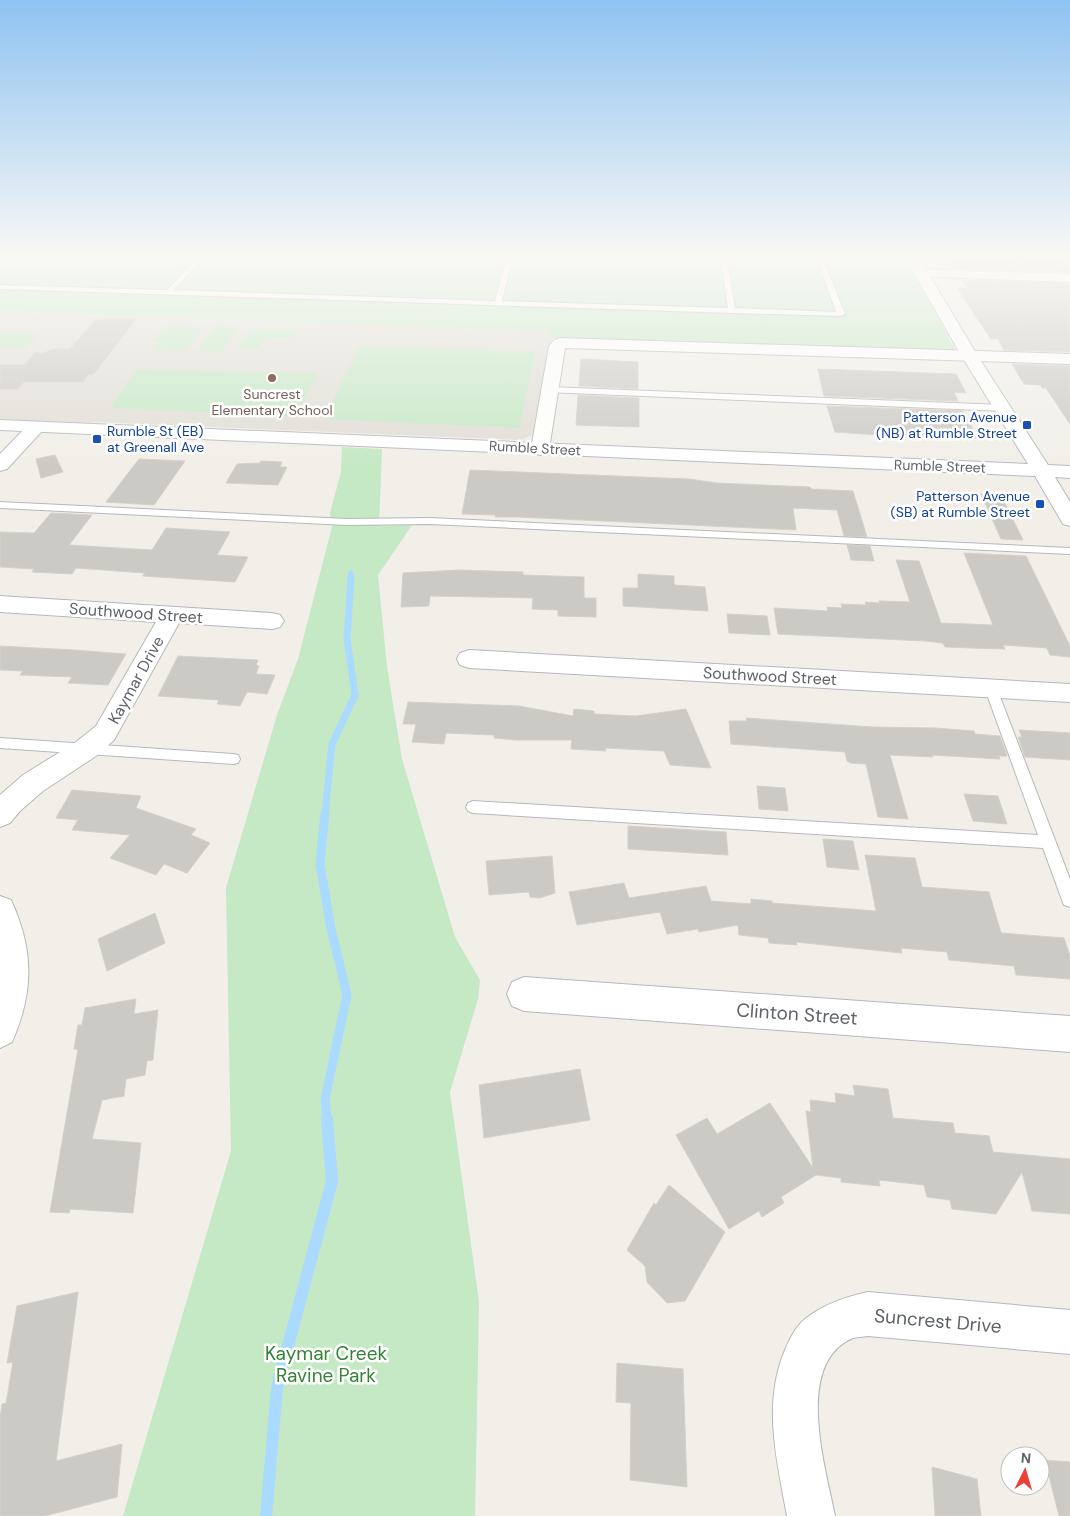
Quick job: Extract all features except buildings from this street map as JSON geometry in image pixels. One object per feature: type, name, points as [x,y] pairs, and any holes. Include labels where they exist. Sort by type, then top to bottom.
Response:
[{"type":"street","points":[[952,327],[1004,408],[1070,520]]},
{"type":"street","points":[[540,449],[557,346],[560,342],[1070,359]]},
{"type":"street","name":"Rumble Street","points":[[0,425],[1070,472]]},
{"type":"street","points":[[0,465],[36,427]]},
{"type":"street","name":"Southwood Street","points":[[0,604],[272,621]]},
{"type":"street","name":"Kaymar Drive","points":[[0,815],[14,799],[33,783],[86,749],[111,726],[172,615]]},
{"type":"street","name":"Southwood Street","points":[[469,659],[1070,693]]},
{"type":"street","points":[[0,910],[10,944],[13,963],[0,1030]]},
{"type":"street","name":"Clinton Street","points":[[524,994],[1070,1034]]},
{"type":"street","name":"Suncrest Drive","points":[[811,1516],[798,1438],[795,1402],[797,1372],[807,1351],[823,1331],[843,1319],[868,1314],[1070,1332]]},
{"type":"lane","points":[[549,390],[1004,408]]},
{"type":"lane","points":[[0,505],[347,522],[440,522],[1070,551]]},
{"type":"lane","points":[[991,689],[1070,900]]},
{"type":"lane","points":[[0,743],[233,759]]},
{"type":"lane","points":[[473,807],[1048,842]]},
{"type":"shaded area","name":"Suncrest Elementary School","points":[[0,327],[431,327],[547,331],[552,338],[532,435],[521,440],[95,422],[77,424],[0,419]]},
{"type":"green space","points":[[165,327],[204,327],[185,351],[154,349],[160,342],[152,342]]},
{"type":"green space","points":[[214,327],[238,327],[222,351],[198,350]]},
{"type":"green space","points":[[431,327],[943,327],[955,349],[954,351],[938,352],[552,338],[547,331]]},
{"type":"green space","points":[[251,329],[298,330],[294,338],[265,338],[258,349],[238,349]]},
{"type":"green space","points":[[0,333],[38,335],[26,347],[0,347]]},
{"type":"green space","points":[[360,346],[535,352],[519,428],[324,419]]},
{"type":"green space","points":[[137,370],[317,373],[298,412],[291,416],[115,408],[112,405]]},
{"type":"green space","name":"Kaymar Creek Ravine Park","points":[[342,447],[382,449],[379,526],[412,525],[378,575],[387,667],[402,759],[455,937],[480,980],[478,999],[450,1092],[479,1302],[475,1516],[123,1516],[231,1151],[226,888],[277,715],[298,659],[332,527],[330,513],[341,472]]},
{"type":"waterway","points":[[325,814],[332,744],[355,695],[347,639],[351,577]]},
{"type":"waterway","points":[[325,813],[320,864],[331,929],[347,995],[325,1099],[327,1120]]},
{"type":"waterway","points":[[266,1516],[277,1387],[332,1181],[327,1119]]},
{"type":"place","name":"Suncrest Elementary School","points":[[272,378]]},
{"type":"place","name":"Patterson Avenue (NB) at Rumble Street","points":[[1027,425]]},
{"type":"place","name":"Rumble St (EB) at Greenall Ave","points":[[97,439]]},
{"type":"place","name":"Patterson Avenue (SB) at Rumble Street","points":[[1040,504]]}]
